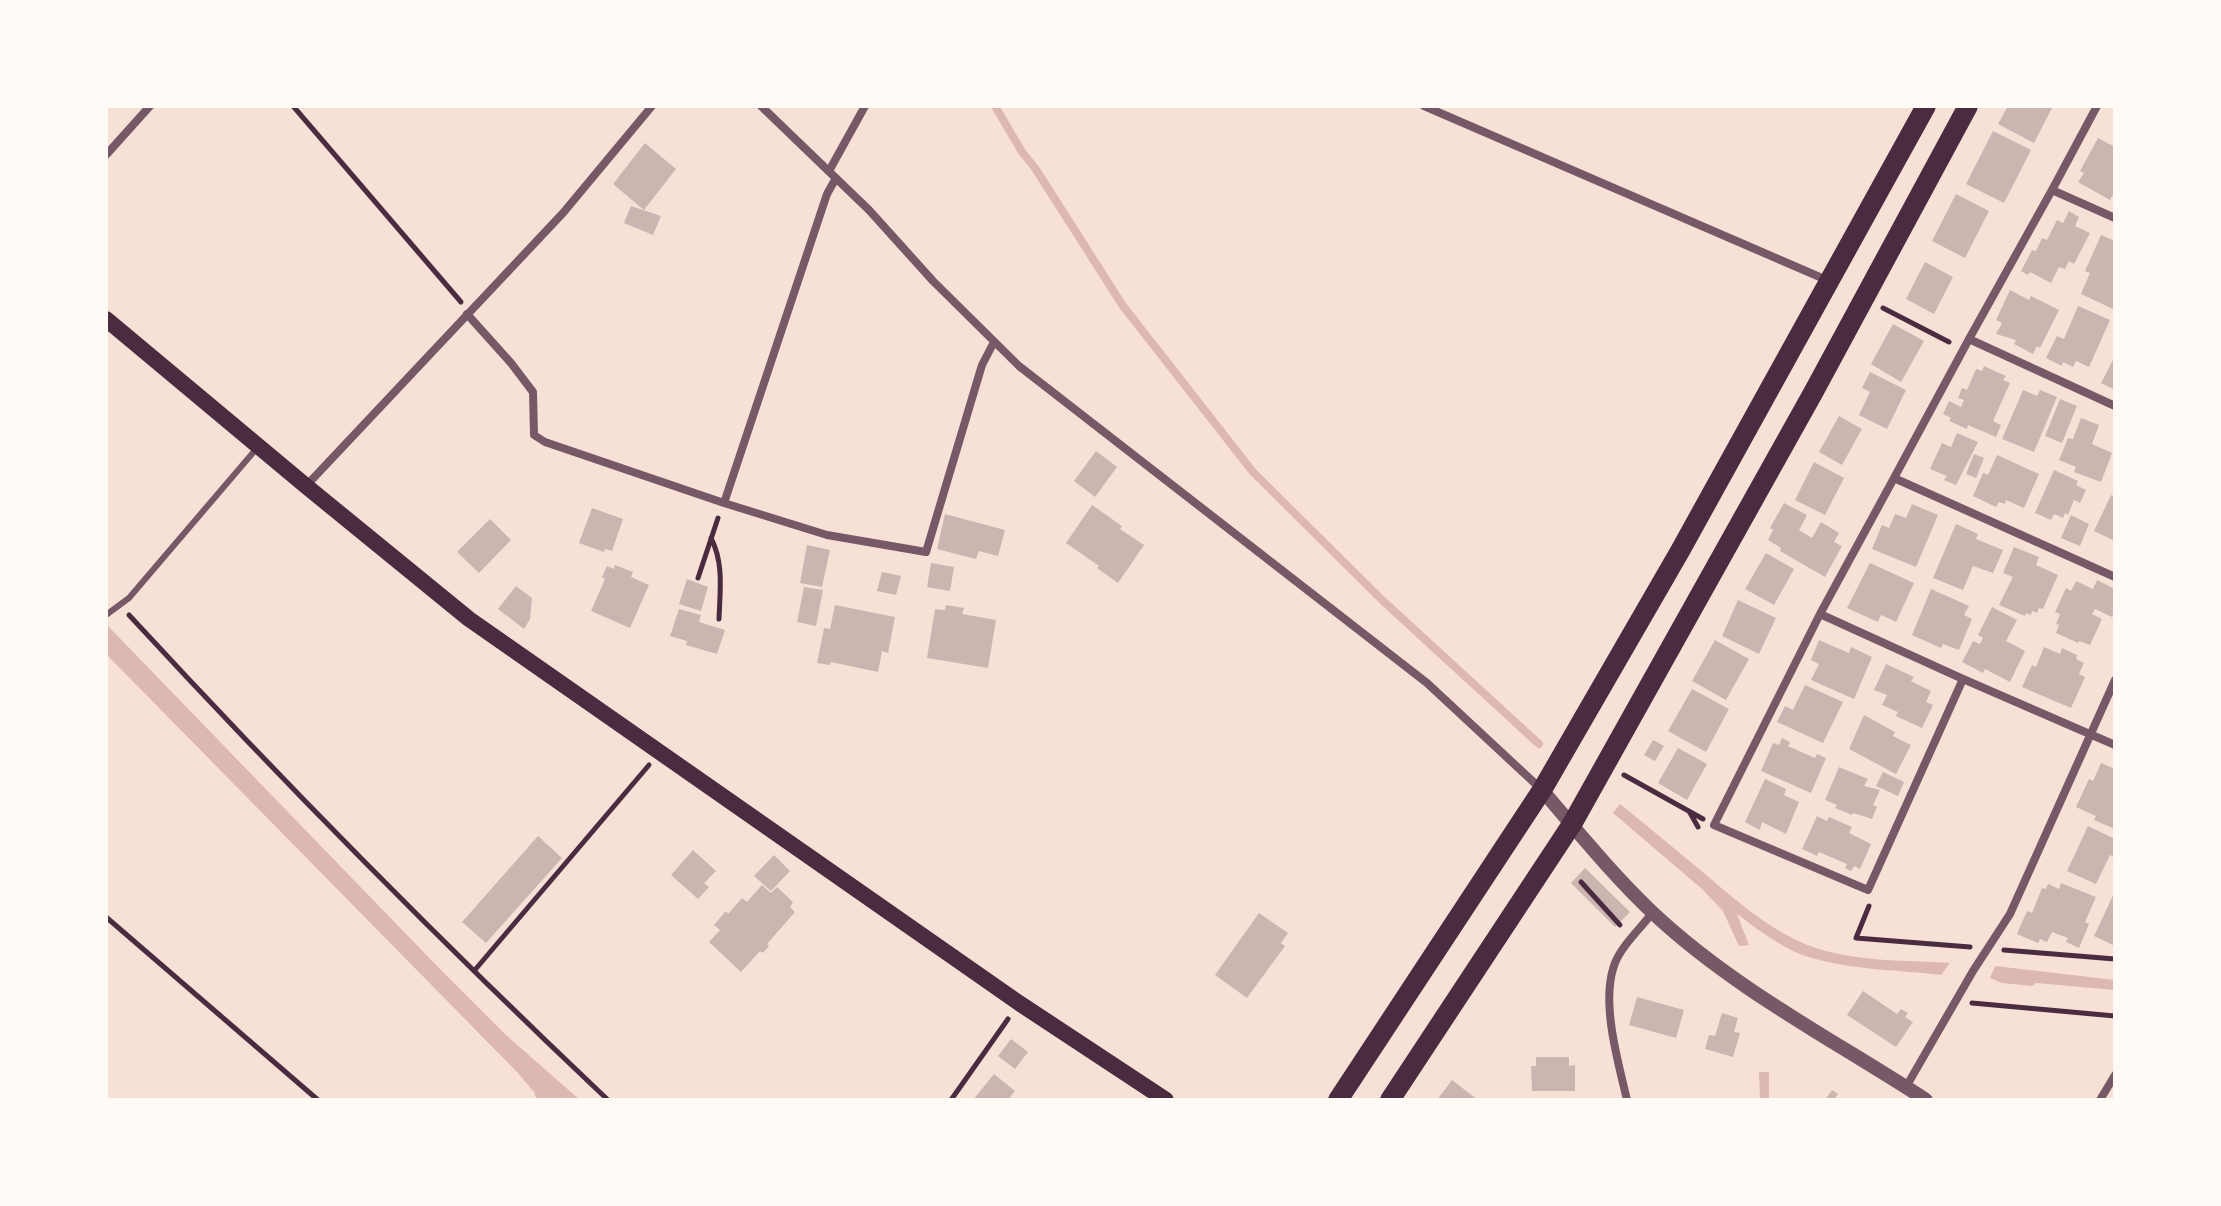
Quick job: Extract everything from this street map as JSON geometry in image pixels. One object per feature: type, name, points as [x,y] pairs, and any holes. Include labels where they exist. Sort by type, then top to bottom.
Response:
[{"type":"main road","points":[[1338,1100],[1542,790],[1830,282],[1926,106]]},
{"type":"main road","points":[[1390,1100],[1572,824],[1798,420],[1968,106]]},
{"type":"main road","points":[[106,319],[469,619],[1019,1003],[1166,1100]]},
{"type":"street","points":[[106,155],[150,106]]},
{"type":"street","points":[[306,486],[563,213],[652,106]]},
{"type":"street","points":[[761,106],[832,174],[1019,366],[1427,683],[1542,790],[1653,912],[1690,944],[1737,979],[1926,1100]]},
{"type":"street","points":[[724,503],[832,174],[865,106]]},
{"type":"street","points":[[1424,106],[1830,282]]},
{"type":"street","points":[[1963,679],[1868,890],[1714,825],[1820,614],[2097,106]]},
{"type":"street","points":[[2052,190],[2115,218]]},
{"type":"street","points":[[469,312],[533,392],[534,435],[545,442],[827,535],[926,552],[982,365],[994,342]]},
{"type":"street","points":[[1969,339],[2115,406]]},
{"type":"street","points":[[1894,478],[2115,577]]},
{"type":"street","points":[[1820,614],[2115,745]]},
{"type":"street","points":[[1906,1087],[2010,914],[2115,680]]},
{"type":"street","points":[[1627,1100],[1615,1047],[1609,994],[1615,962],[1653,912]]},
{"type":"street","points":[[2100,1100],[2115,1075]]},
{"type":"lane","points":[[106,615],[129,598],[259,445]]},
{"type":"path","points":[[293,106],[469,312]]},
{"type":"path","points":[[1883,308],[1956,345],[1969,339]]},
{"type":"path","points":[[698,578],[724,503]]},
{"type":"path","points":[[711,538],[721,568],[719,619]]},
{"type":"path","points":[[114,607],[124,610],[226,720],[474,971],[608,1100]]},
{"type":"path","points":[[474,971],[660,752]]},
{"type":"path","points":[[1620,773],[1714,825]]},
{"type":"path","points":[[1689,811],[1700,832]]},
{"type":"path","points":[[1581,882],[1620,925]]},
{"type":"path","points":[[1856,900],[1870,906],[1856,938],[2115,959]]},
{"type":"path","points":[[106,917],[318,1100]]},
{"type":"path","points":[[1955,1002],[2115,1016]]},
{"type":"path","points":[[951,1100],[1019,1003]]},
{"type":"shaded area","points":[[106,624],[437,966],[507,1036],[580,1100],[537,1100],[517,1072],[106,654]]},
{"type":"shaded area","points":[[1620,804],[1744,906],[1771,926],[1801,942],[1848,956],[1950,963],[1941,975],[1828,962],[1792,950],[1737,914],[1749,945],[1739,946],[1723,911],[1702,889],[1613,813]]},
{"type":"shaded area","points":[[1995,966],[2115,980],[2115,990],[2002,983],[1990,978]]},
{"type":"shaded area","points":[[1759,1072],[1769,1072],[1769,1100],[1760,1100]]},
{"type":"building","points":[[2008,106],[2053,106],[2034,143],[1998,124]]},
{"type":"building","points":[[1993,131],[2031,150],[2004,203],[1966,184]]},
{"type":"building","points":[[2098,138],[2115,147],[2115,191],[2110,200],[2078,182],[2084,173],[2080,171]]},
{"type":"building","points":[[645,143],[676,169],[644,210],[613,184]]},
{"type":"building","points":[[1956,194],[1989,211],[1965,258],[1932,241]]},
{"type":"building","points":[[631,206],[661,216],[653,235],[624,223]]},
{"type":"building","points":[[2069,211],[2079,217],[2075,226],[2090,233],[2074,264],[2069,261],[2065,269],[2059,267],[2051,283],[2030,272],[2028,275],[2021,271],[2032,250],[2036,251],[2042,238],[2047,240],[2057,220],[2063,223]]},
{"type":"building","points":[[2101,235],[2115,241],[2113,309],[2081,294],[2090,273],[2085,271]]},
{"type":"building","points":[[1925,262],[1953,277],[1934,314],[1906,299]]},
{"type":"building","points":[[2010,290],[2059,310],[2040,348],[2037,346],[2033,354],[2014,344],[2016,340],[1996,334],[2002,323],[1996,320]]},
{"type":"building","points":[[2078,306],[2110,320],[2089,367],[2076,361],[2073,367],[2063,362],[2062,366],[2046,358],[2057,336],[2064,339]]},
{"type":"building","points":[[1893,324],[1924,341],[1901,382],[1871,364]]},
{"type":"building","points":[[2115,356],[2115,390],[2101,383]]},
{"type":"building","points":[[1984,366],[2006,376],[2003,380],[2010,383],[1993,421],[2001,425],[1996,437],[1968,425],[1967,429],[1949,421],[1951,418],[1943,414],[1949,401],[1961,407],[1964,400],[1958,398],[1962,388],[1967,390],[1976,369],[1982,371]]},
{"type":"building","points":[[1870,372],[1906,390],[1887,429],[1859,415],[1870,392],[1862,388]]},
{"type":"building","points":[[2023,390],[2037,396],[2040,390],[2057,397],[2034,452],[2002,439]]},
{"type":"building","points":[[2060,399],[2077,406],[2062,443],[2045,436]]},
{"type":"building","points":[[1839,416],[1862,429],[1842,465],[1819,452]]},
{"type":"building","points":[[2081,418],[2099,425],[2092,444],[2112,453],[2101,482],[2074,472],[2076,467],[2059,460],[2068,438],[2073,439]]},
{"type":"building","points":[[1957,433],[1978,442],[1956,485],[1944,480],[1947,476],[1930,469],[1942,443],[1951,447]]},
{"type":"building","points":[[1096,451],[1117,467],[1095,497],[1074,481]]},
{"type":"building","points":[[1974,454],[1984,458],[1976,478],[1966,474]]},
{"type":"building","points":[[1997,455],[2039,474],[2024,508],[2006,500],[2005,504],[1999,502],[1996,507],[1973,496],[1983,473],[1988,475]]},
{"type":"building","points":[[1814,462],[1844,478],[1825,515],[1795,500]]},
{"type":"building","points":[[2054,470],[2078,481],[2076,485],[2086,490],[2080,503],[2074,500],[2068,515],[2065,513],[2063,518],[2054,514],[2051,520],[2035,513]]},
{"type":"building","points":[[2111,495],[2115,497],[2115,541],[2094,531]]},
{"type":"building","points":[[1784,503],[1807,515],[1799,530],[1812,538],[1821,522],[1839,533],[1834,542],[1842,546],[1825,577],[1780,551],[1781,548],[1768,540],[1773,530],[1770,528]]},
{"type":"building","points":[[1912,504],[1938,515],[1916,567],[1872,549],[1882,525],[1889,528],[1895,514],[1906,518]]},
{"type":"building","points":[[1092,505],[1144,545],[1118,583],[1066,543]]},
{"type":"building","points":[[592,508],[623,519],[612,551],[605,549],[604,552],[579,543]]},
{"type":"building","points":[[945,514],[1005,530],[998,556],[979,551],[976,559],[937,549]]},
{"type":"building","points":[[2071,515],[2089,524],[2080,546],[2061,538]]},
{"type":"building","points":[[490,519],[511,540],[479,573],[457,552]]},
{"type":"building","points":[[1956,524],[1978,534],[1976,539],[2003,550],[1993,573],[1973,566],[1963,590],[1933,578]]},
{"type":"building","points":[[807,545],[830,550],[822,587],[800,583]]},
{"type":"building","points":[[2014,547],[2039,557],[2036,565],[2058,575],[2043,609],[2039,608],[2037,613],[2032,611],[2031,615],[2026,613],[2025,616],[1999,605],[2013,577],[2003,573]]},
{"type":"building","points":[[1766,553],[1794,569],[1774,605],[1745,589]]},
{"type":"building","points":[[931,563],[954,567],[950,591],[927,587]]},
{"type":"building","points":[[1870,563],[1914,583],[1896,622],[1881,615],[1878,622],[1847,608]]},
{"type":"building","points":[[615,565],[633,572],[631,577],[649,585],[630,628],[591,611],[605,579],[602,577],[607,566],[614,569]]},
{"type":"building","points":[[882,572],[901,576],[896,595],[877,591]]},
{"type":"building","points":[[687,579],[708,587],[701,611],[679,604]]},
{"type":"building","points":[[2097,580],[2115,589],[2112,617],[2095,609],[2092,614],[2102,619],[2090,645],[2056,633],[2060,614],[2055,612],[2066,588],[2071,591],[2076,581],[2093,589]]},
{"type":"building","points":[[516,586],[532,598],[530,619],[524,629],[498,609]]},
{"type":"building","points":[[804,587],[823,590],[816,626],[797,622]]},
{"type":"building","points":[[1931,589],[1969,606],[1964,615],[1972,619],[1959,650],[1943,644],[1941,648],[1912,635]]},
{"type":"building","points":[[1738,600],[1776,618],[1759,654],[1722,636]]},
{"type":"building","points":[[835,605],[895,617],[888,653],[882,651],[878,672],[831,662],[830,665],[817,663],[824,628],[830,629]]},
{"type":"building","points":[[946,605],[964,608],[962,614],[996,620],[988,668],[927,658],[935,609],[945,610]]},
{"type":"building","points":[[1992,607],[2017,620],[2006,641],[2025,651],[2010,682],[1962,662],[1973,641],[1980,644],[1983,638],[1978,635]]},
{"type":"building","points":[[679,609],[701,615],[699,622],[725,630],[717,654],[686,645],[687,641],[670,636]]},
{"type":"building","points":[[1715,640],[1749,659],[1726,700],[1692,681]]},
{"type":"building","points":[[1819,640],[1849,653],[1851,647],[1872,657],[1854,699],[1811,680],[1819,664],[1811,660]]},
{"type":"building","points":[[2044,647],[2060,654],[2062,648],[2077,655],[2076,659],[2084,663],[2079,674],[2085,677],[2071,708],[2022,687],[2032,665],[2036,667]]},
{"type":"building","points":[[1886,664],[1914,677],[1911,681],[1931,691],[1926,702],[1933,705],[1922,728],[1896,716],[1898,712],[1882,705],[1887,695],[1874,690]]},
{"type":"building","points":[[1805,685],[1843,702],[1823,743],[1777,722],[1785,706],[1793,710]]},
{"type":"building","points":[[1692,689],[1729,709],[1706,752],[1668,731]]},
{"type":"building","points":[[1864,715],[1911,745],[1896,774],[1849,749]]},
{"type":"building","points":[[1782,738],[1790,742],[1788,746],[1815,758],[1817,754],[1826,758],[1811,793],[1761,771],[1773,743],[1779,745]]},
{"type":"building","points":[[1653,740],[1664,746],[1655,761],[1644,755]]},
{"type":"building","points":[[1678,748],[1707,764],[1687,800],[1658,783]]},
{"type":"building","points":[[2101,763],[2115,769],[2115,829],[2094,820],[2096,816],[2076,807],[2089,779],[2093,781]]},
{"type":"building","points":[[1839,767],[1868,779],[1864,786],[1880,790],[1873,805],[1877,807],[1872,819],[1852,815],[1825,800]]},
{"type":"building","points":[[1883,772],[1904,782],[1898,796],[1876,786]]},
{"type":"building","points":[[1765,779],[1786,789],[1784,795],[1799,802],[1786,834],[1762,822],[1760,830],[1745,822]]},
{"type":"building","points":[[1817,816],[1827,821],[1829,817],[1852,827],[1849,833],[1871,844],[1860,869],[1854,866],[1851,871],[1845,868],[1847,864],[1819,852],[1817,856],[1802,849]]},
{"type":"building","points":[[2088,826],[2115,839],[2115,855],[2110,855],[2096,884],[2067,871]]},
{"type":"building","points":[[538,836],[562,858],[486,943],[462,922]]},
{"type":"building","points":[[693,850],[716,871],[704,883],[709,887],[698,899],[671,875]]},
{"type":"building","points":[[774,855],[790,871],[771,891],[754,876]]},
{"type":"building","points":[[1585,868],[1630,912],[1615,927],[1571,883]]},
{"type":"building","points":[[2061,883],[2096,897],[2085,922],[2089,924],[2079,948],[2066,942],[2068,938],[2052,932],[2047,942],[2040,939],[2038,943],[2017,934],[2027,911],[2032,913],[2042,888],[2046,889],[2048,884],[2059,889]]},
{"type":"building","points":[[762,885],[771,893],[777,887],[793,902],[790,907],[795,912],[763,953],[760,951],[741,972],[709,942],[720,930],[714,925],[726,911],[728,914],[742,898],[747,902]]},
{"type":"building","points":[[2115,891],[2115,946],[2094,936]]},
{"type":"building","points":[[1259,913],[1288,933],[1281,943],[1285,946],[1247,998],[1215,975]]},
{"type":"building","points":[[1863,991],[1897,1014],[1901,1009],[1908,1013],[1905,1017],[1913,1022],[1896,1047],[1847,1015]]},
{"type":"building","points":[[1637,997],[1684,1010],[1676,1038],[1629,1025]]},
{"type":"building","points":[[1722,1013],[1738,1018],[1734,1032],[1740,1033],[1733,1057],[1705,1049],[1709,1035],[1715,1036]]},
{"type":"building","points":[[1011,1039],[1028,1052],[1015,1069],[998,1056]]},
{"type":"building","points":[[1536,1057],[1569,1057],[1569,1066],[1575,1065],[1575,1091],[1532,1091],[1531,1066],[1536,1066]]},
{"type":"building","points":[[994,1074],[1015,1091],[1010,1097],[1014,1100],[973,1100]]},
{"type":"building","points":[[1452,1080],[1478,1100],[1437,1100]]},
{"type":"building","points":[[1832,1090],[1838,1094],[1834,1100],[1825,1100]]},
{"type":"waterway","points":[[995,106],[1123,306],[1253,472],[1382,600],[1539,744]]}]
